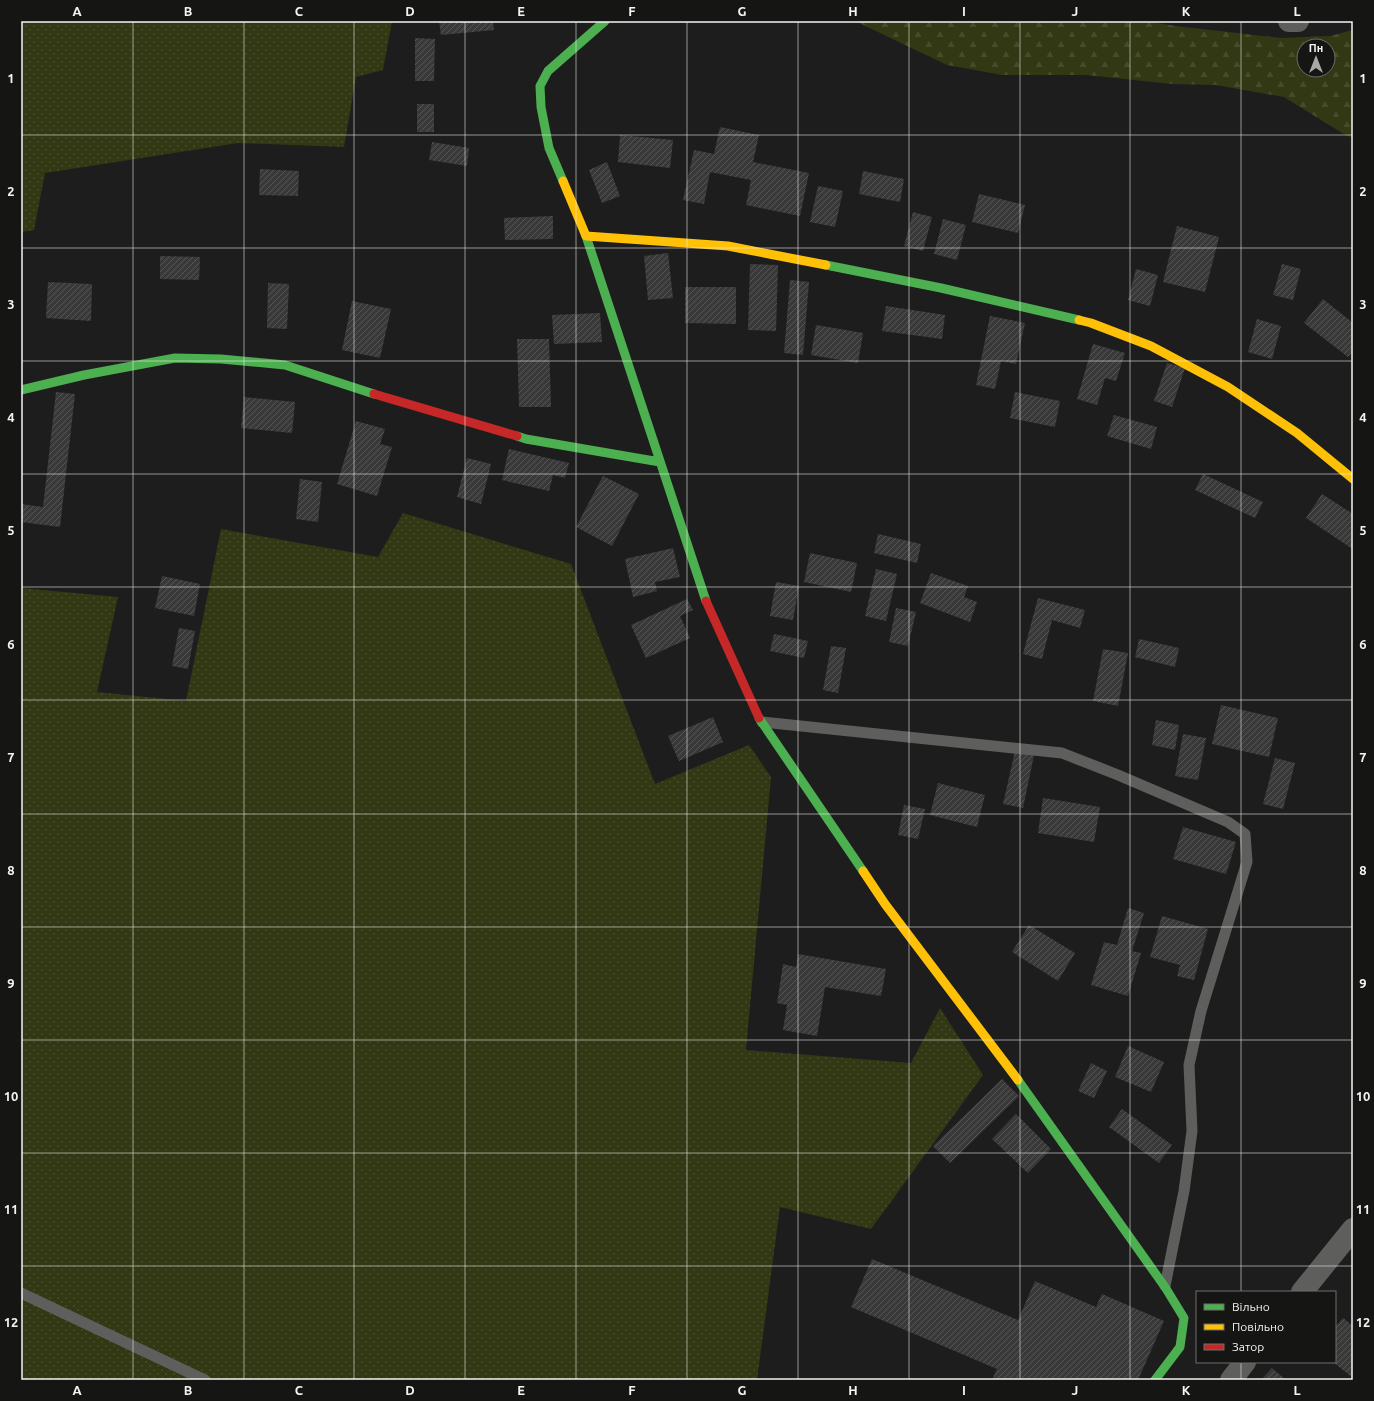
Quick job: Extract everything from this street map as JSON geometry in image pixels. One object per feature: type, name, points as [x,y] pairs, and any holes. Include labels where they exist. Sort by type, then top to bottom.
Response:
[{"type":"street","points":[[605,21],[548,71],[540,86],[541,107],[549,148],[586,236],[705,599],[761,722],[885,904],[1021,1084],[1165,1287],[1184,1318],[1180,1347],[1155,1380]]},
{"type":"street","points":[[1289,21],[1298,21]]},
{"type":"street","points":[[586,236],[728,246],[941,288],[1091,323],[1151,346],[1228,387],[1297,433],[1353,479]]},
{"type":"street","points":[[21,390],[84,375],[175,358],[286,365],[372,394],[526,439],[660,462]]},
{"type":"street","points":[[1303,1291],[1353,1229]]},
{"type":"street","points":[[1231,1380],[1244,1363]]},
{"type":"lane","points":[[761,722],[1062,752],[1228,822],[1245,834],[1247,862],[1201,1011],[1189,1065],[1192,1130],[1184,1192],[1165,1287]]},
{"type":"lane","points":[[21,1293],[205,1380]]},
{"type":"green space","points":[[21,21],[392,21],[383,70],[356,77],[344,147],[238,143],[45,173],[34,230],[21,232]]},
{"type":"green space","points":[[855,21],[1144,21],[1281,38],[1330,36],[1353,30],[1353,137],[1347,136],[1284,97],[1216,85],[1172,84],[1086,75],[1002,75],[947,65]]},
{"type":"green space","points":[[403,513],[571,564],[655,784],[749,745],[771,777],[746,1050],[911,1063],[940,1008],[983,1075],[871,1229],[780,1207],[757,1380],[21,1380],[21,588],[118,597],[97,692],[186,701],[221,529],[378,557]]},
{"type":"building","points":[[439,21],[493,21],[494,30],[441,35]]},
{"type":"building","points":[[415,38],[435,39],[434,81],[415,81]]},
{"type":"building","points":[[417,104],[434,104],[434,132],[417,132]]},
{"type":"building","points":[[720,127],[759,135],[753,162],[809,173],[800,216],[746,205],[751,180],[710,172],[704,204],[683,200],[694,150],[714,154]]},
{"type":"building","points":[[620,135],[673,140],[670,168],[618,162]]},
{"type":"building","points":[[432,142],[469,148],[467,166],[429,160]]},
{"type":"building","points":[[607,162],[620,196],[602,203],[589,170]]},
{"type":"building","points":[[260,169],[299,171],[298,196],[259,195]]},
{"type":"building","points":[[863,171],[904,179],[900,202],[859,194]]},
{"type":"building","points":[[818,186],[843,191],[835,227],[810,222]]},
{"type":"building","points":[[979,194],[1025,205],[1018,233],[972,222]]},
{"type":"building","points":[[913,212],[932,217],[923,251],[904,246]]},
{"type":"building","points":[[553,216],[553,239],[505,240],[504,218]]},
{"type":"building","points":[[943,219],[966,225],[957,260],[934,254]]},
{"type":"building","points":[[1177,226],[1219,237],[1205,292],[1163,282]]},
{"type":"building","points":[[668,253],[673,298],[648,300],[644,256]]},
{"type":"building","points":[[160,256],[200,257],[199,280],[160,279]]},
{"type":"building","points":[[750,264],[778,265],[776,331],[748,330]]},
{"type":"building","points":[[1282,264],[1301,269],[1293,300],[1273,295]]},
{"type":"building","points":[[1136,269],[1158,275],[1150,306],[1128,300]]},
{"type":"building","points":[[790,280],[809,282],[803,355],[784,353]]},
{"type":"building","points":[[48,282],[92,284],[91,321],[46,318]]},
{"type":"building","points":[[268,283],[289,284],[287,329],[267,328]]},
{"type":"building","points":[[685,287],[736,287],[736,324],[685,323]]},
{"type":"building","points":[[1323,299],[1353,323],[1353,351],[1348,357],[1304,323]]},
{"type":"building","points":[[352,301],[391,309],[380,358],[342,350]]},
{"type":"building","points":[[886,306],[945,315],[942,339],[882,331]]},
{"type":"building","points":[[600,313],[602,342],[554,344],[552,315]]},
{"type":"building","points":[[990,316],[1025,323],[1016,364],[1001,361],[995,389],[976,385]]},
{"type":"building","points":[[1257,319],[1281,326],[1272,359],[1248,352]]},
{"type":"building","points":[[816,325],[863,333],[858,363],[811,355]]},
{"type":"building","points":[[517,339],[549,339],[551,407],[519,407]]},
{"type":"building","points":[[1093,344],[1125,353],[1116,381],[1105,378],[1097,405],[1077,399]]},
{"type":"building","points":[[1167,363],[1185,368],[1172,407],[1154,401]]},
{"type":"building","points":[[56,392],[75,394],[60,527],[21,522],[21,504],[43,507]]},
{"type":"building","points":[[1015,392],[1060,401],[1055,427],[1010,418]]},
{"type":"building","points":[[244,397],[295,402],[292,433],[241,428]]},
{"type":"building","points":[[1114,415],[1157,427],[1151,449],[1107,436]]},
{"type":"building","points":[[356,421],[385,429],[380,444],[392,447],[377,496],[337,484]]},
{"type":"building","points":[[509,449],[569,463],[565,478],[553,475],[549,491],[502,480]]},
{"type":"building","points":[[467,458],[491,464],[481,504],[457,497]]},
{"type":"building","points":[[1203,474],[1263,502],[1255,518],[1195,490]]},
{"type":"building","points":[[603,476],[639,494],[612,546],[576,527]]},
{"type":"building","points":[[300,479],[322,482],[318,522],[296,519]]},
{"type":"building","points":[[1322,494],[1353,514],[1353,544],[1351,548],[1306,518]]},
{"type":"building","points":[[878,534],[921,544],[917,563],[874,553]]},
{"type":"building","points":[[673,548],[680,577],[655,582],[657,591],[633,597],[625,559]]},
{"type":"building","points":[[810,553],[857,563],[851,592],[804,582]]},
{"type":"building","points":[[876,569],[897,574],[886,621],[865,616]]},
{"type":"building","points":[[931,573],[968,586],[964,597],[977,602],[970,622],[920,603]]},
{"type":"building","points":[[162,576],[200,584],[194,616],[155,608]]},
{"type":"building","points":[[776,582],[799,586],[793,620],[770,616]]},
{"type":"building","points":[[1038,598],[1085,610],[1080,628],[1052,620],[1042,659],[1023,654]]},
{"type":"building","points":[[687,599],[693,610],[680,616],[690,638],[646,658],[631,625]]},
{"type":"building","points":[[896,608],[916,612],[908,646],[889,642]]},
{"type":"building","points":[[179,628],[195,631],[188,669],[172,666]]},
{"type":"building","points":[[774,634],[808,641],[804,658],[770,651]]},
{"type":"building","points":[[1139,639],[1179,648],[1175,667],[1135,657]]},
{"type":"building","points":[[831,646],[846,648],[838,693],[823,690]]},
{"type":"building","points":[[1103,649],[1128,653],[1118,706],[1093,701]]},
{"type":"building","points":[[1221,705],[1278,718],[1269,757],[1212,744]]},
{"type":"building","points":[[713,717],[723,742],[679,761],[668,736]]},
{"type":"building","points":[[1156,720],[1179,725],[1175,750],[1152,745]]},
{"type":"building","points":[[1183,734],[1206,738],[1198,780],[1175,776]]},
{"type":"building","points":[[1015,751],[1034,755],[1023,808],[1003,804]]},
{"type":"building","points":[[1275,758],[1295,763],[1283,809],[1263,804]]},
{"type":"building","points":[[938,783],[985,795],[977,827],[930,815]]},
{"type":"building","points":[[1043,798],[1100,807],[1094,842],[1038,833]]},
{"type":"building","points":[[904,805],[925,809],[918,839],[898,835]]},
{"type":"building","points":[[1183,827],[1236,842],[1226,874],[1173,859]]},
{"type":"building","points":[[1128,908],[1144,913],[1132,951],[1141,953],[1128,996],[1091,985],[1104,942],[1117,945]]},
{"type":"building","points":[[1162,916],[1208,929],[1194,980],[1177,976],[1180,965],[1150,957]]},
{"type":"building","points":[[1029,925],[1075,953],[1058,981],[1012,952]]},
{"type":"building","points":[[798,954],[886,969],[881,996],[825,987],[817,1036],[783,1030],[787,1005],[777,1003],[783,964],[796,967]]},
{"type":"building","points":[[1128,1046],[1164,1062],[1151,1092],[1115,1077]]},
{"type":"building","points":[[1091,1063],[1107,1071],[1094,1098],[1078,1091]]},
{"type":"building","points":[[1002,1079],[1019,1096],[950,1163],[933,1146]]},
{"type":"building","points":[[1122,1109],[1172,1145],[1159,1163],[1109,1127]]},
{"type":"building","points":[[1016,1114],[1051,1149],[1028,1173],[992,1139]]},
{"type":"building","points":[[872,1259],[1018,1320],[1035,1281],[1096,1307],[1102,1294],[1164,1321],[1138,1380],[992,1380],[997,1369],[851,1307]]},
{"type":"building","points":[[1343,1318],[1353,1326],[1353,1378],[1334,1363],[1336,1363],[1336,1326]]},
{"type":"building","points":[[1272,1368],[1286,1380],[1261,1380]]},
{"type":"traffic: fast","points":[[563,181],[549,148],[541,107],[540,86],[548,71],[605,21]]},
{"type":"traffic: fast","points":[[586,236],[706,601]]},
{"type":"traffic: fast","points":[[826,265],[941,288],[1079,320]]},
{"type":"traffic: fast","points":[[21,390],[84,375],[175,358],[221,359],[285,365],[374,394]]},
{"type":"traffic: fast","points":[[517,436],[526,439],[660,462]]},
{"type":"traffic: fast","points":[[759,718],[863,871]]},
{"type":"traffic: fast","points":[[1018,1080],[1165,1287],[1184,1318],[1180,1347],[1155,1380]]},
{"type":"traffic: slow","points":[[563,181],[586,236],[728,246],[826,265]]},
{"type":"traffic: slow","points":[[1079,320],[1091,323],[1151,346],[1228,387],[1297,433],[1353,479]]},
{"type":"traffic: slow","points":[[863,871],[885,904],[1018,1080]]},
{"type":"traffic: jam","points":[[374,394],[517,436]]},
{"type":"traffic: jam","points":[[706,601],[759,718]]}]
